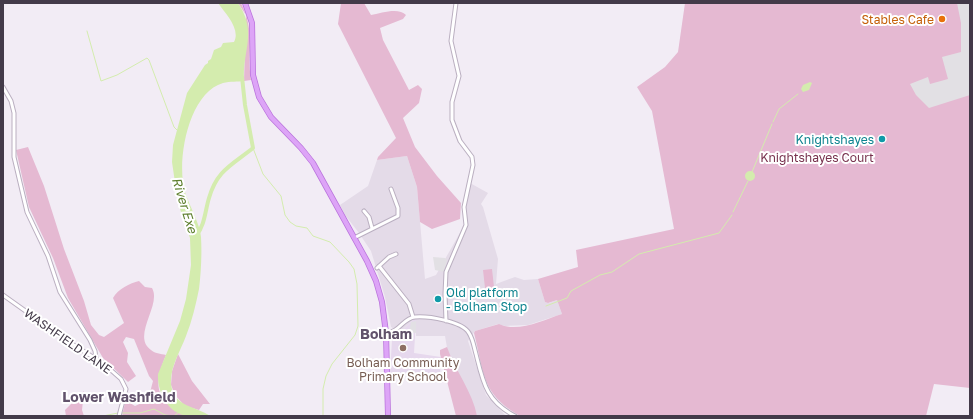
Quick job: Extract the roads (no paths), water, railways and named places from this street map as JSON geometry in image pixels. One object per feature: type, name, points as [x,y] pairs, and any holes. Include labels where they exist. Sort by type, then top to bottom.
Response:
[{"type":"main road","points":[[245,3],[252,23],[253,75],[259,97],[271,117],[301,148],[313,163],[376,281],[382,302],[386,333],[388,416]]},
{"type":"street","points":[[446,320],[446,272],[466,225],[464,207],[473,165],[472,157],[460,141],[452,120],[452,102],[459,76],[451,41],[456,3]]},
{"type":"street","points":[[3,87],[11,101],[14,113],[14,157],[27,212],[48,256],[60,292],[90,340],[95,351],[96,358]]},
{"type":"street","points":[[354,238],[398,216],[399,211],[391,189]]},
{"type":"street","points":[[393,194],[398,193]]},
{"type":"street","points":[[364,211],[369,217],[372,228]]},
{"type":"street","points":[[396,254],[389,257],[378,267],[409,304],[412,317]]},
{"type":"street","name":"WASHFIELD LANE","points":[[3,295],[113,371],[124,383],[126,389],[119,416]]},
{"type":"street","points":[[386,333],[396,330],[412,317],[446,320],[468,331],[487,393],[499,406],[515,416]]},
{"type":"water","name":"River Exe","points":[[218,3],[238,3],[247,23],[248,42],[244,81],[223,83],[211,89],[201,100],[193,114],[184,147],[182,164],[183,179],[185,192],[197,220],[201,237],[201,270],[194,312],[172,372],[171,384],[173,392],[181,402],[210,416],[191,416],[181,414],[169,407],[159,388],[158,374],[180,321],[186,299],[191,265],[190,238],[178,203],[172,162],[173,145],[187,93],[205,65],[211,59],[214,50],[221,47],[223,43],[234,42],[236,37],[231,21]]},
{"type":"water","points":[[810,82],[812,83],[809,90],[803,92],[801,89],[803,85]]},
{"type":"water","points":[[748,171],[752,171],[754,172],[754,180],[748,181],[745,178],[745,174]]},
{"type":"waterway","points":[[87,31],[101,81],[117,75],[147,58],[149,60],[174,127],[177,130]]},
{"type":"waterway","name":"River Exe","points":[[196,236],[203,223],[209,198],[216,181],[226,169],[253,148],[245,105],[242,77]]},
{"type":"waterway","points":[[773,122],[779,109],[798,94]]},
{"type":"waterway","points":[[752,172],[772,124]]},
{"type":"waterway","points":[[253,148],[263,174],[281,196],[285,215],[290,222],[296,226],[307,228],[313,236],[330,242],[354,269],[357,284],[358,326],[355,335],[332,364],[326,376],[323,389],[323,416]]},
{"type":"waterway","points":[[733,212],[748,181]]},
{"type":"waterway","points":[[546,306],[567,298],[571,291],[600,275],[612,272],[639,254],[719,233],[732,215]]},
{"type":"waterway","points":[[121,413],[140,413],[154,409],[165,415],[173,416]]},
{"type":"waterway","points":[[174,416],[179,412]]},
{"type":"waterway","points":[[103,416],[118,413]]},
{"type":"waterway","points":[[93,416],[102,416]]},
{"type":"place","name":"Stables Cafe","points":[[942,19]]},
{"type":"place","name":"Knightshayes","points":[[882,139]]},
{"type":"place","name":"Old platform - Bolham Stop","points":[[438,299]]},
{"type":"place","name":"Bolham Community Primary School","points":[[403,348]]},
{"type":"district","name":"Bolham","points":[[386,333]]},
{"type":"district","name":"Lower Washfield","points":[[119,396]]},
{"type":"park label","name":"Knightshayes Court","points":[[817,157]]}]
